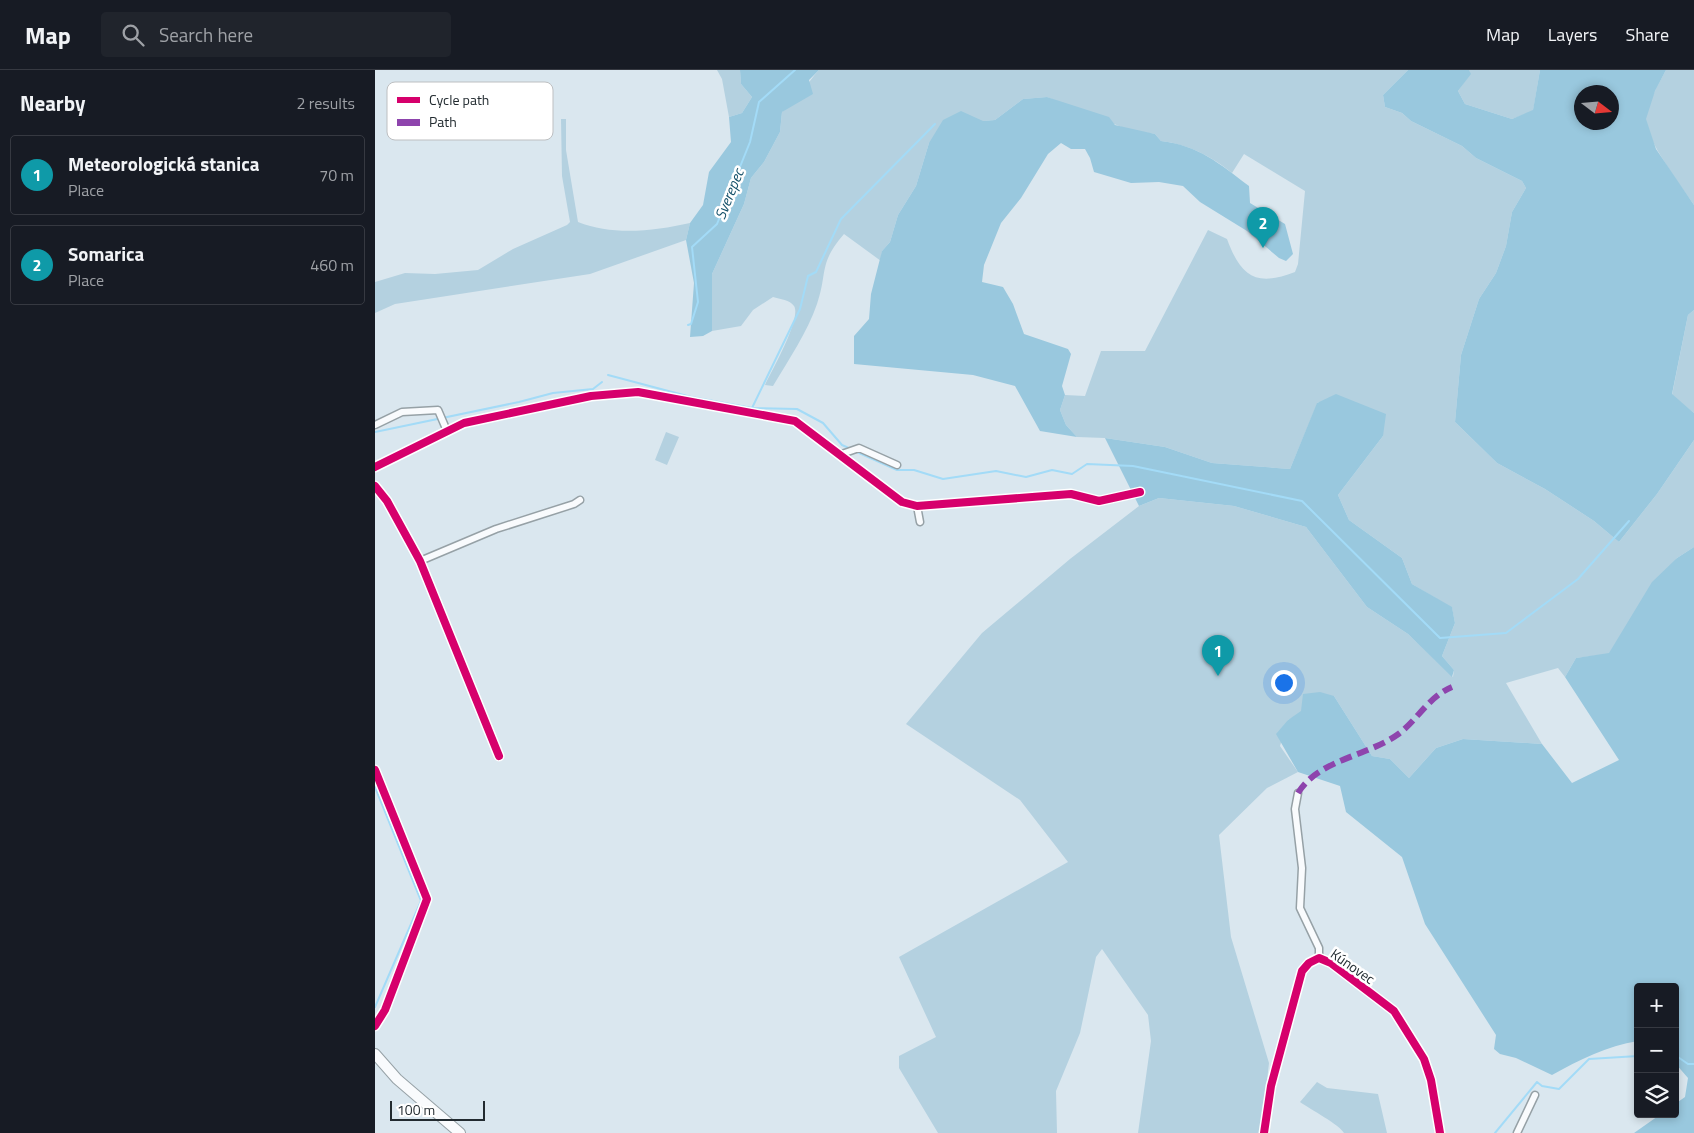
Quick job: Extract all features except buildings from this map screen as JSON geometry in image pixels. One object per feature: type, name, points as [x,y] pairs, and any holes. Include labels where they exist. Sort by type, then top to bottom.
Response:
[{"type":"main road","points":[[375,1054],[397,1079],[460,1133]]},
{"type":"street","points":[[375,468],[464,423],[591,396],[638,392],[795,421],[902,502],[917,506],[1071,494],[1099,501],[1140,492]]},
{"type":"street","points":[[375,425],[402,412],[438,410],[447,431]]},
{"type":"street","points":[[839,455],[859,448],[897,465]]},
{"type":"street","points":[[375,486],[387,501],[420,561],[499,756]]},
{"type":"street","points":[[420,561],[488,532],[574,504],[580,500]]},
{"type":"street","points":[[917,506],[920,522]]},
{"type":"street","points":[[375,770],[427,899],[385,1010],[375,1026]]},
{"type":"street","name":"Kúnovec","points":[[1297,793],[1295,809],[1302,868],[1301,908],[1319,948],[1319,958]]},
{"type":"street","name":"Kúnovec","points":[[1264,1133],[1271,1086],[1302,971],[1309,963],[1319,958],[1331,963],[1394,1011],[1424,1059],[1431,1080],[1440,1133]]},
{"type":"street","points":[[1517,1133],[1535,1095]]},
{"type":"shaded area","points":[[717,70],[740,70],[741,84],[752,97],[742,113],[729,117],[722,79]]},
{"type":"shaded area","points":[[740,70],[819,70],[809,80],[813,94],[782,112],[780,132],[764,162],[751,178],[744,204],[712,274],[712,331],[703,336],[690,337],[694,283],[686,240],[690,223],[703,205],[709,172],[731,142],[729,117],[742,113],[752,97],[741,84]]},
{"type":"shaded area","points":[[819,70],[1408,70],[1383,95],[1385,107],[1402,113],[1411,121],[1462,146],[1476,158],[1522,181],[1526,188],[1512,212],[1506,246],[1496,273],[1479,299],[1461,355],[1455,422],[1497,463],[1545,489],[1594,521],[1619,542],[1657,494],[1694,440],[1694,547],[1677,558],[1631,619],[1609,654],[1576,658],[1565,677],[1558,668],[1506,683],[1542,744],[1463,739],[1436,748],[1409,778],[1390,759],[1372,756],[1334,696],[1288,720],[1280,746],[1298,772],[1267,788],[1219,835],[1231,937],[1269,1063],[1261,1133],[1138,1133],[1151,1041],[1148,1015],[1102,949],[1096,957],[1080,1033],[1056,1091],[1057,1133],[938,1133],[899,1068],[899,1056],[936,1037],[899,957],[1068,862],[1020,800],[906,724],[982,633],[1070,559],[1139,506],[1159,498],[1234,506],[1306,527],[1367,607],[1408,634],[1453,677],[1454,670],[1442,656],[1455,623],[1452,608],[1412,584],[1402,558],[1349,520],[1338,495],[1383,436],[1318,402],[1290,469],[1212,463],[1165,447],[1105,438],[1077,437],[1066,425],[1060,410],[1065,395],[1085,396],[1101,351],[1145,351],[1208,230],[1227,239],[1238,262],[1244,270],[1252,275],[1270,279],[1295,272],[1298,264],[1305,191],[1244,154],[1232,173],[1216,161],[1199,152],[1181,145],[1161,141],[1155,134],[1129,130],[1047,97],[1023,99],[995,120],[983,121],[929,143],[916,186],[898,215],[890,242],[882,251],[881,261],[844,234],[830,253],[817,304],[803,336],[773,386],[765,385],[790,333],[794,322],[794,306],[787,301],[773,297],[753,310],[741,326],[712,331],[712,274],[744,204],[751,178],[764,162],[780,132],[782,112],[797,98]]},
{"type":"shaded area","points":[[1408,70],[1469,70],[1471,74],[1458,91],[1465,104],[1512,119],[1533,110],[1540,70],[1666,70],[1655,91],[1646,119],[1656,149],[1694,205],[1694,310],[1688,315],[1672,394],[1694,413],[1694,440],[1657,494],[1619,542],[1594,521],[1545,489],[1497,463],[1455,422],[1461,355],[1479,299],[1496,273],[1506,246],[1512,212],[1526,188],[1522,181],[1476,158],[1462,146],[1411,121],[1402,113],[1385,107],[1383,95]]},
{"type":"shaded area","points":[[1469,70],[1540,70],[1533,111],[1512,119],[1465,104],[1458,91],[1470,74]]},
{"type":"shaded area","points":[[1666,70],[1694,70],[1694,205],[1664,162],[1647,126],[1646,117],[1649,105]]},
{"type":"shaded area","points":[[1047,97],[1109,117],[1115,125],[1155,134],[1161,141],[1174,143],[1197,151],[1218,163],[1249,186],[1250,203],[1285,224],[1293,254],[1286,261],[1279,258],[1247,231],[1200,202],[1183,186],[1159,182],[1131,183],[1094,172],[1085,149],[1071,149],[1061,143],[1048,154],[1021,198],[1001,223],[984,265],[982,282],[1003,287],[1013,304],[1024,334],[1068,349],[1071,354],[1062,386],[1065,395],[1060,410],[1066,425],[1077,437],[1040,431],[1015,386],[973,375],[854,364],[854,336],[869,319],[871,294],[882,251],[890,242],[898,215],[916,186],[929,143],[943,120],[961,111],[983,121],[995,120],[1023,99]]},
{"type":"shaded area","points":[[561,119],[566,119],[566,150],[578,222],[619,231],[648,230],[690,223],[686,240],[590,274],[395,304],[375,313],[375,282],[405,273],[435,274],[478,270],[513,249],[570,222],[562,176]]},
{"type":"shaded area","points":[[1694,310],[1694,413],[1672,395],[1688,315]]},
{"type":"shaded area","points":[[1336,394],[1386,414],[1383,436],[1338,495],[1349,520],[1402,558],[1412,584],[1452,607],[1455,623],[1442,656],[1454,670],[1452,677],[1408,634],[1367,607],[1306,527],[1234,506],[1159,498],[1139,506],[1105,438],[1165,447],[1212,463],[1290,469],[1317,403]]},
{"type":"shaded area","points":[[666,432],[679,437],[667,465],[655,460]]},
{"type":"shaded area","points":[[1694,547],[1694,1133],[1634,1133],[1655,1118],[1679,1118],[1679,1101],[1685,1097],[1688,1078],[1679,1068],[1679,983],[1634,983],[1634,1042],[1594,1054],[1552,1075],[1516,1058],[1500,1054],[1494,1049],[1496,1035],[1425,924],[1402,857],[1346,812],[1340,786],[1298,772],[1276,734],[1288,720],[1301,711],[1303,694],[1320,692],[1334,696],[1372,756],[1390,759],[1409,778],[1436,748],[1463,739],[1542,744],[1572,783],[1619,760],[1565,677],[1576,658],[1609,653],[1652,582],[1677,558]]},
{"type":"shaded area","points":[[1317,1082],[1327,1088],[1378,1094],[1387,1133],[1344,1133],[1331,1122],[1300,1102]]},
{"type":"waterway","name":"Sverepec","points":[[688,325],[691,324],[698,302],[692,247],[717,224],[750,142],[759,102],[795,70]]},
{"type":"waterway","points":[[752,408],[800,309],[808,276],[816,272],[841,219],[935,124]]},
{"type":"waterway","points":[[608,375],[691,397],[752,408],[797,409],[823,423],[842,445],[851,449]]},
{"type":"waterway","name":"Sverepec","points":[[375,432],[519,402],[553,393],[593,389],[602,382]]},
{"type":"waterway","points":[[857,452],[897,470],[914,470],[943,479],[996,471],[1026,477],[1052,470],[1072,474],[1087,464],[1133,466],[1302,501],[1440,638],[1506,633],[1578,579],[1629,521]]},
{"type":"waterway","points":[[375,787],[421,901],[375,1007]]},
{"type":"waterway","points":[[1495,1133],[1537,1082],[1542,1086],[1559,1089],[1589,1059],[1634,1056]]},
{"type":"waterway","points":[[1679,1058],[1688,1064],[1694,1064]]},
{"type":"marked path","points":[[1298,793],[1318,773],[1397,735],[1429,703],[1452,687]]},
{"type":"cycle path","points":[[375,467],[464,423],[591,396],[638,392],[795,421],[902,502],[917,506],[1071,494],[1099,501],[1140,492]]},
{"type":"cycle path","points":[[375,486],[387,501],[420,561],[499,756]]},
{"type":"cycle path","points":[[375,770],[427,899],[385,1010],[375,1026]]},
{"type":"cycle path","points":[[1264,1133],[1271,1086],[1302,971],[1309,963],[1319,958],[1331,963],[1394,1011],[1424,1059],[1431,1080],[1440,1133]]},
{"type":"place","name":"Somarica","points":[[1263,248]]},
{"type":"place","name":"Meteorologická stanica","points":[[1218,676]]}]
